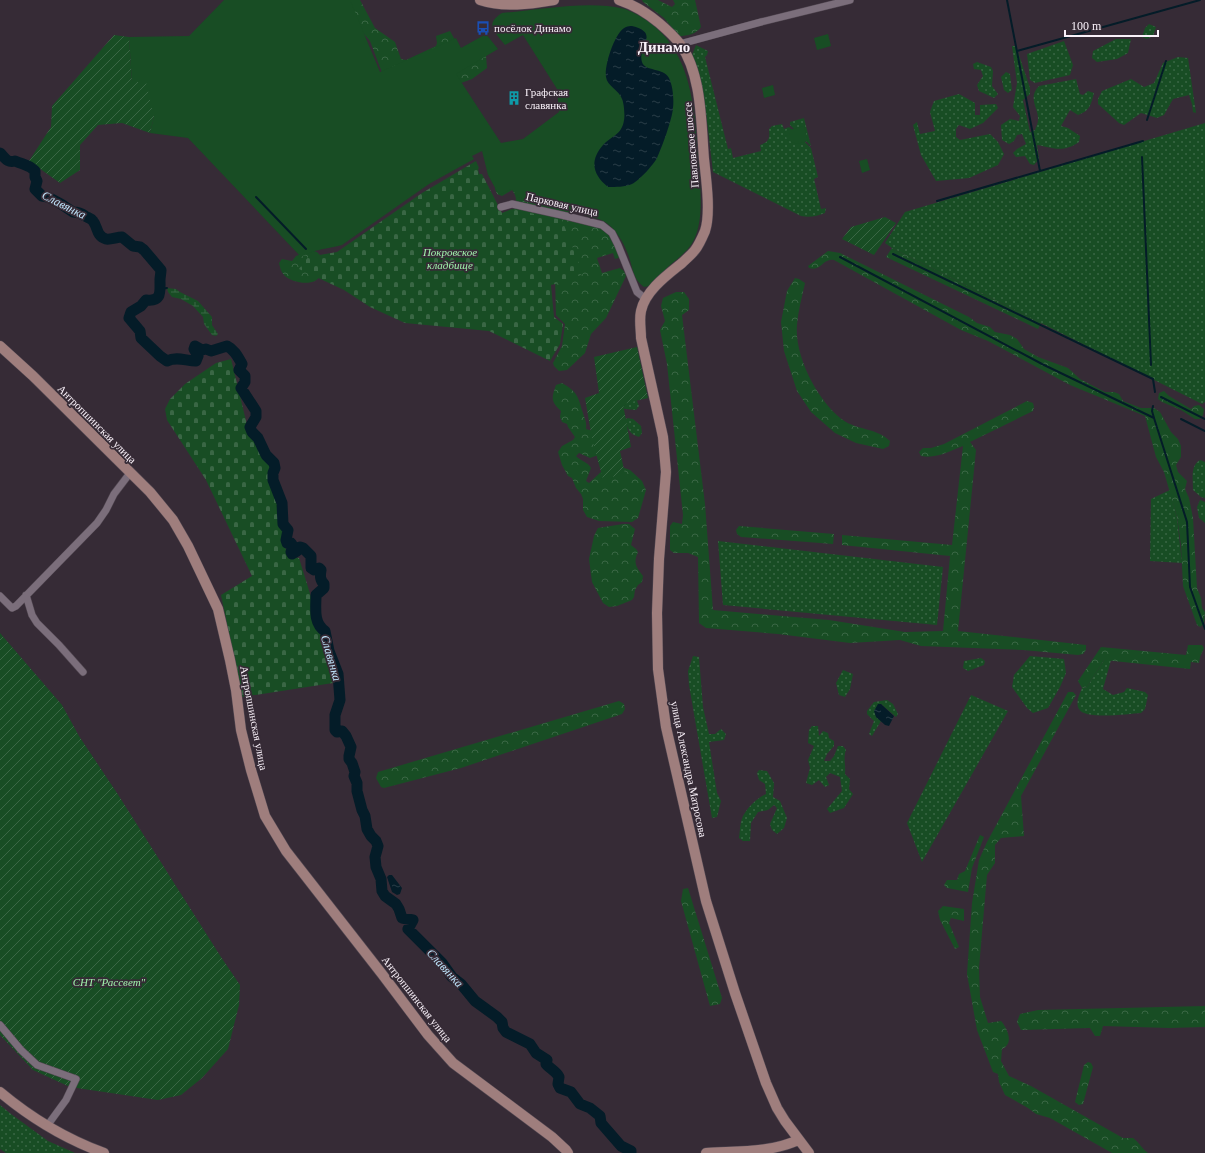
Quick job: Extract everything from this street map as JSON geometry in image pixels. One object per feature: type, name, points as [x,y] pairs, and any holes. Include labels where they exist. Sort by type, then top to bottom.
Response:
[{"type":"main road","points":[[480,0],[495,4],[510,5],[531,4],[554,0]]},
{"type":"main road","name":"Павловское шоссе","points":[[625,1],[652,17],[667,30],[680,44],[687,55],[692,67],[698,96],[707,183],[707,219],[705,230],[695,251],[654,288],[646,299]]},
{"type":"main road","name":"улица Александра Матросова","points":[[646,299],[641,310],[641,338],[663,437],[666,472],[659,559],[657,613],[658,669],[666,727],[706,901],[735,993],[766,1083],[785,1122],[809,1153]]},
{"type":"main road","name":"Антропшинская улица","points":[[0,346],[33,376],[150,492],[173,520],[188,546],[218,609],[236,690],[241,730],[251,770],[265,816],[286,851],[428,1035],[453,1063],[552,1136],[568,1153]]},
{"type":"main road","points":[[0,1092],[17,1106],[47,1126],[104,1153]]},
{"type":"main road","points":[[706,1153],[770,1149],[798,1140]]},
{"type":"street","points":[[680,44],[850,0]]},
{"type":"street","name":"Парковая улица","points":[[501,207],[512,204],[602,225],[612,233],[637,292],[646,299]]},
{"type":"street","points":[[0,596],[12,608],[16,606],[97,523],[114,494],[130,473]]},
{"type":"street","points":[[26,595],[32,615],[37,623],[83,672]]},
{"type":"street","points":[[0,1025],[37,1065],[76,1079],[66,1100],[47,1126]]},
{"type":"green space","points":[[224,0],[350,0],[380,72],[456,38],[461,48],[486,34],[498,49],[456,74],[501,143],[523,139],[559,112],[557,89],[523,35],[505,45],[495,32],[492,25],[493,21],[497,17],[502,13],[564,6],[595,5],[625,9],[639,16],[652,24],[671,45],[679,57],[689,85],[694,115],[701,198],[700,217],[694,240],[682,255],[649,286],[644,287],[637,280],[633,272],[628,254],[622,241],[609,225],[600,220],[584,215],[584,210],[569,206],[567,210],[518,197],[512,189],[499,195],[488,175],[482,151],[472,156],[474,159],[429,184],[342,245],[316,251],[301,257],[188,138],[150,133],[154,117],[132,82],[129,37],[189,36]]},
{"type":"green space","points":[[320,0],[360,0],[375,28],[395,42],[401,59],[406,60],[436,46],[436,36],[450,31],[460,49],[486,56],[487,68],[472,79],[450,87],[386,83],[370,41],[358,27]]},
{"type":"green space","points":[[642,0],[658,0],[672,7],[675,4],[673,0],[695,0],[701,27],[692,34],[679,36],[664,18]]},
{"type":"green space","points":[[1149,24],[1156,27],[1153,36],[1147,39],[1142,37],[1145,28]]},
{"type":"green space","points":[[828,34],[831,46],[817,50],[814,38]]},
{"type":"green space","points":[[114,35],[129,37],[132,82],[146,82],[154,117],[150,133],[122,123],[98,125],[80,145],[80,170],[60,183],[29,161],[51,127],[52,106]]},
{"type":"green space","points":[[1116,39],[1131,39],[1128,53],[1117,59],[1097,62],[1092,58],[1093,51]]},
{"type":"green space","points":[[1064,41],[1073,65],[1070,75],[1035,83],[1030,80],[1027,54]]},
{"type":"green space","points":[[696,45],[708,51],[705,57],[728,149],[731,148],[733,158],[761,151],[760,145],[768,140],[769,129],[772,126],[782,124],[784,129],[789,127],[811,148],[818,177],[814,179],[821,209],[826,208],[825,213],[807,217],[801,216],[713,172],[703,98],[697,69],[692,55]]},
{"type":"green space","points":[[1012,46],[1016,46],[1030,88],[1030,94],[1023,100],[1030,132],[1035,130],[1038,122],[1034,95],[1039,86],[1076,79],[1080,94],[1083,95],[1088,91],[1094,93],[1088,109],[1078,115],[1070,110],[1061,126],[1068,128],[1080,136],[1079,142],[1063,149],[1037,145],[1039,159],[1034,165],[1030,164],[1025,156],[1016,157],[1013,153],[1026,144],[1022,134],[1017,135],[1014,141],[1009,144],[1002,140],[1001,125],[1010,119],[1019,121],[1020,116],[1013,107],[1017,83]]},
{"type":"green space","points":[[1178,57],[1188,58],[1196,113],[1193,112],[1189,95],[1173,99],[1164,115],[1157,118],[1141,113],[1124,125],[1119,123],[1098,104],[1098,99],[1102,91],[1131,79],[1144,87],[1154,83],[1163,63]]},
{"type":"green space","points":[[977,62],[991,67],[993,71],[992,86],[998,94],[994,98],[979,91],[977,85],[983,76],[981,70],[974,69],[973,64]]},
{"type":"green space","points":[[1006,72],[1010,74],[1012,90],[1008,93],[1004,90],[1001,77]]},
{"type":"green space","points":[[773,85],[775,95],[764,98],[762,88]]},
{"type":"green space","points":[[959,94],[975,103],[975,115],[980,115],[980,105],[996,104],[998,108],[983,123],[970,129],[959,125],[956,129],[956,137],[960,140],[990,134],[998,142],[1004,154],[998,165],[969,178],[936,181],[921,155],[913,125],[917,122],[920,134],[935,131],[930,112],[934,101]]},
{"type":"green space","points":[[804,118],[811,146],[790,125],[790,122]]},
{"type":"green space","points":[[1205,123],[1205,402],[1202,404],[892,248],[885,243],[905,212]]},
{"type":"green space","points":[[804,126],[808,141],[797,144],[787,140],[785,131]]},
{"type":"green space","points":[[867,159],[870,170],[862,173],[859,161]]},
{"type":"green space","name":"Покровское кладбище","points":[[476,161],[479,168],[479,174],[482,174],[502,213],[512,209],[562,220],[583,274],[564,282],[551,285],[554,317],[563,324],[560,344],[550,361],[489,331],[405,323],[370,307],[344,290],[299,269],[308,257],[337,252],[422,193]]},
{"type":"green space","points":[[495,179],[580,195],[586,213],[578,208],[571,209],[570,213],[605,229],[621,257],[615,259],[613,253],[597,258],[602,273],[620,268],[624,271],[626,276],[606,318],[591,334],[585,353],[567,370],[559,371],[553,363],[562,346],[565,324],[556,315],[555,277],[511,216],[516,203],[516,197],[512,190],[502,196],[497,194],[495,189]]},
{"type":"green space","points":[[885,217],[896,223],[874,255],[842,239],[851,227]]},
{"type":"green space","points":[[892,248],[1041,323],[1038,329],[886,257]]},
{"type":"green space","points":[[311,250],[317,252],[323,258],[320,277],[316,281],[303,283],[294,281],[284,275],[281,271],[279,263],[282,259],[292,261],[296,256]]},
{"type":"green space","points":[[828,251],[840,253],[969,317],[977,323],[990,327],[995,332],[1010,335],[1017,339],[1024,349],[1038,357],[1068,368],[1080,379],[1105,392],[1114,392],[1119,394],[1123,401],[1141,408],[1154,408],[1160,412],[1181,446],[1181,457],[1176,465],[1178,472],[1187,481],[1185,489],[1189,498],[1193,518],[1197,588],[1201,598],[1202,608],[1205,612],[1204,624],[1200,627],[1197,625],[1183,586],[1181,545],[1177,517],[1164,472],[1156,457],[1145,416],[1070,385],[988,341],[961,330],[834,260],[827,261],[817,268],[809,268],[808,266]]},
{"type":"green space","points":[[795,278],[805,283],[798,314],[797,337],[804,365],[810,379],[818,392],[836,414],[851,425],[885,437],[890,441],[889,446],[883,449],[856,443],[835,433],[811,412],[797,391],[784,351],[781,322],[787,291]]},
{"type":"green space","points":[[167,288],[176,289],[198,301],[212,317],[212,325],[218,334],[216,336],[212,335],[204,324],[203,317],[193,306],[181,299],[172,297]]},
{"type":"green space","points":[[676,292],[684,292],[689,299],[689,310],[682,315],[705,504],[713,610],[829,620],[905,632],[943,631],[950,556],[842,545],[842,535],[952,545],[963,446],[943,454],[927,457],[921,456],[919,452],[923,448],[931,448],[944,444],[1027,401],[1033,403],[1033,411],[970,442],[976,450],[958,631],[1086,645],[1086,650],[1083,654],[1078,655],[1023,650],[921,646],[900,640],[850,643],[778,634],[706,628],[699,623],[698,557],[688,553],[674,553],[670,550],[670,526],[673,522],[682,524],[683,515],[667,364],[660,330],[665,321],[661,306],[663,298]]},
{"type":"green space","points":[[637,347],[648,398],[623,404],[631,447],[620,451],[625,474],[603,479],[592,439],[585,398],[599,393],[594,357]]},
{"type":"green space","points":[[231,359],[247,425],[260,451],[271,466],[271,483],[277,496],[284,528],[281,540],[290,557],[299,558],[327,655],[333,683],[242,697],[221,595],[252,576],[206,480],[167,420],[165,409],[170,399],[185,384],[216,363]]},
{"type":"green space","points":[[562,383],[577,395],[586,421],[586,429],[593,431],[601,454],[590,458],[579,453],[576,456],[588,464],[591,468],[586,481],[589,483],[602,471],[619,466],[630,470],[642,481],[646,490],[638,518],[632,522],[599,521],[587,517],[583,510],[583,499],[581,494],[576,488],[572,478],[568,476],[562,465],[558,452],[562,446],[573,440],[575,437],[567,424],[562,422],[560,417],[561,411],[555,405],[553,400],[556,385]]},
{"type":"green space","points":[[1164,391],[1169,396],[1191,409],[1194,406],[1199,405],[1204,409],[1203,415],[1200,419],[1195,419],[1181,410],[1162,402],[1158,399],[1159,393]]},
{"type":"green space","points":[[626,400],[637,401],[639,406],[636,410],[625,409],[615,403]]},
{"type":"green space","points":[[627,418],[633,419],[641,426],[642,433],[639,437],[630,431],[625,421]]},
{"type":"green space","points":[[1200,460],[1205,462],[1205,498],[1201,497],[1193,490],[1193,469]]},
{"type":"green space","points":[[1170,490],[1177,518],[1182,563],[1150,561],[1151,499]]},
{"type":"green space","points":[[1200,500],[1205,502],[1205,523],[1199,518],[1197,507]]},
{"type":"green space","points":[[629,524],[635,529],[631,545],[638,552],[636,562],[637,567],[643,576],[642,582],[635,590],[632,600],[617,606],[609,607],[603,603],[592,582],[589,559],[594,536],[598,528]]},
{"type":"green space","points":[[739,526],[834,534],[833,544],[741,537],[737,534],[736,530]]},
{"type":"green space","points":[[718,541],[943,567],[937,625],[723,605]]},
{"type":"green space","name":"СНТ \"Рассвет\"","points":[[0,633],[62,705],[79,736],[240,985],[239,1005],[228,1049],[202,1078],[181,1095],[158,1100],[70,1087],[33,1070],[0,1035]]},
{"type":"green space","points":[[1188,645],[1202,645],[1204,648],[1199,663],[1191,662],[1190,669],[1104,660],[1087,687],[1082,688],[1078,681],[1101,647],[1186,655]]},
{"type":"green space","points":[[693,656],[699,657],[703,707],[709,734],[715,734],[721,729],[726,734],[724,740],[709,742],[717,793],[721,801],[717,817],[712,818],[689,685],[688,671]]},
{"type":"green space","points":[[1030,656],[1064,659],[1066,673],[1048,708],[1033,713],[1027,708],[1012,687],[1014,675]]},
{"type":"green space","points":[[981,658],[985,661],[984,665],[968,671],[963,668],[964,661]]},
{"type":"green space","points":[[1104,660],[1111,660],[1103,689],[1113,695],[1124,692],[1127,688],[1145,692],[1148,695],[1145,709],[1141,713],[1098,715],[1089,714],[1079,709],[1078,701],[1082,688],[1087,687]]},
{"type":"green space","points":[[843,670],[853,674],[850,689],[845,697],[839,695],[836,683]]},
{"type":"green space","points":[[1068,692],[1073,692],[1076,695],[1021,796],[1024,836],[1001,838],[995,845],[995,863],[987,875],[979,968],[980,997],[988,1023],[1001,1021],[1008,1033],[1009,1039],[1006,1046],[1002,1049],[1001,1061],[1009,1076],[1031,1086],[1123,1138],[1133,1138],[1148,1153],[1112,1153],[1050,1118],[1036,1114],[1005,1095],[999,1082],[998,1074],[993,1072],[977,1030],[967,974],[972,903],[979,860],[987,842]]},
{"type":"green space","points":[[971,695],[1008,711],[922,862],[907,823]]},
{"type":"green space","points":[[887,700],[893,704],[898,714],[896,717],[881,704],[876,717],[881,721],[872,736],[869,734],[874,721],[867,714],[867,711],[874,702]]},
{"type":"green space","points":[[619,701],[624,704],[625,709],[622,714],[461,768],[384,788],[381,787],[376,778],[378,772]]},
{"type":"green space","points":[[812,726],[818,726],[819,736],[823,731],[828,733],[829,738],[834,741],[834,746],[827,754],[824,761],[830,761],[838,746],[843,746],[846,750],[845,774],[850,779],[849,789],[853,794],[844,808],[830,813],[827,809],[842,791],[840,777],[830,773],[826,777],[829,785],[825,787],[819,780],[812,785],[806,783],[810,768],[808,760],[814,746],[808,743],[809,730]]},
{"type":"green space","points":[[759,770],[767,771],[774,783],[773,797],[780,801],[787,818],[784,828],[777,834],[772,830],[770,824],[777,808],[774,805],[768,810],[758,812],[751,823],[750,841],[743,841],[739,838],[743,816],[753,803],[766,794],[765,784],[759,780],[757,773]]},
{"type":"green space","points":[[980,835],[984,837],[972,868],[968,892],[947,888],[944,885],[947,880],[957,880],[959,874],[965,871]]},
{"type":"green space","points":[[688,888],[722,998],[720,1004],[710,1006],[681,901],[683,889]]},
{"type":"green space","points":[[943,906],[964,909],[964,921],[951,918],[949,923],[959,947],[955,949],[940,920],[938,911]]},
{"type":"green space","points":[[1205,1006],[1205,1027],[1169,1028],[1103,1026],[1100,1036],[1095,1036],[1090,1028],[1021,1030],[1017,1022],[1020,1014],[1038,1010]]},
{"type":"green space","points":[[1088,1062],[1091,1063],[1093,1067],[1083,1104],[1079,1105],[1075,1102],[1084,1065]]},
{"type":"green space","points":[[0,1105],[48,1141],[75,1153],[6,1153],[0,1149]]},
{"type":"water","points":[[632,26],[641,29],[645,32],[647,37],[641,56],[644,65],[650,69],[663,72],[669,78],[673,93],[673,108],[669,126],[657,158],[649,168],[632,184],[608,187],[596,173],[594,162],[603,145],[621,129],[624,116],[623,101],[606,77],[607,65],[611,49],[618,35],[626,27]]},
{"type":"water","points":[[878,704],[881,704],[894,716],[889,726],[885,725],[876,717],[874,711]]},
{"type":"water","points":[[392,875],[402,888],[400,894],[397,895],[392,892],[387,877]]},
{"type":"waterway","points":[[1007,0],[1040,171]]},
{"type":"waterway","points":[[1017,51],[1200,0]]},
{"type":"waterway","points":[[1147,120],[1166,61]]},
{"type":"waterway","points":[[937,201],[1143,141]]},
{"type":"waterway","name":"Славянка","points":[[0,153],[8,161],[15,161],[26,165],[35,171],[37,181],[35,189],[42,196],[48,197],[73,212],[81,213],[91,219],[95,223],[100,236],[103,238],[108,239],[122,237],[133,246],[140,247],[161,270],[159,295],[155,299],[146,300],[141,306],[131,312],[129,318],[140,331],[141,338],[160,356],[167,361],[178,359],[196,361],[198,356],[194,349],[195,346],[202,350],[206,349],[211,351],[227,346],[238,356],[242,364],[239,370],[245,376],[245,382],[241,388],[256,411],[256,417],[250,427],[252,432],[258,438],[266,455],[274,463],[275,468],[273,480],[282,503],[283,524],[288,530],[286,540],[287,543],[291,543],[293,546],[291,552],[292,554],[297,551],[298,548],[303,548],[311,556],[311,568],[314,570],[319,568],[321,570],[320,574],[324,588],[316,595],[316,615],[321,628],[325,631],[329,651],[338,674],[340,700],[335,715],[335,730],[337,732],[342,731],[351,747],[349,759],[355,772],[354,776],[357,783],[357,791],[365,816],[367,829],[378,846],[375,857],[376,867],[381,879],[382,891],[385,896],[396,904],[402,918],[413,920],[408,929],[442,963],[452,977],[461,984],[475,1001],[502,1022],[503,1028],[506,1032],[530,1044],[536,1053],[547,1060],[546,1064],[559,1077],[558,1084],[560,1088],[571,1092],[580,1104],[590,1108],[600,1116],[601,1123],[621,1146],[631,1151],[631,1153]]},
{"type":"waterway","points":[[1142,157],[1151,365]]},
{"type":"waterway","points":[[256,197],[306,249]]},
{"type":"waterway","points":[[893,254],[1153,379],[1155,392]]},
{"type":"waterway","points":[[840,257],[1042,364],[1154,418]]},
{"type":"waterway","name":"Славянка","points":[[161,289],[167,288]]},
{"type":"waterway","points":[[1161,397],[1205,419]]},
{"type":"waterway","points":[[1153,406],[1152,411],[1154,418],[1187,522],[1190,587],[1205,629]]},
{"type":"waterway","points":[[1181,419],[1205,431]]},
{"type":"place","name":"посёлок Динамо","points":[[483,28]]},
{"type":"place","name":"Графская славянка","points":[[514,98]]},
{"type":"district","name":"Динамо","points":[[664,47]]}]
